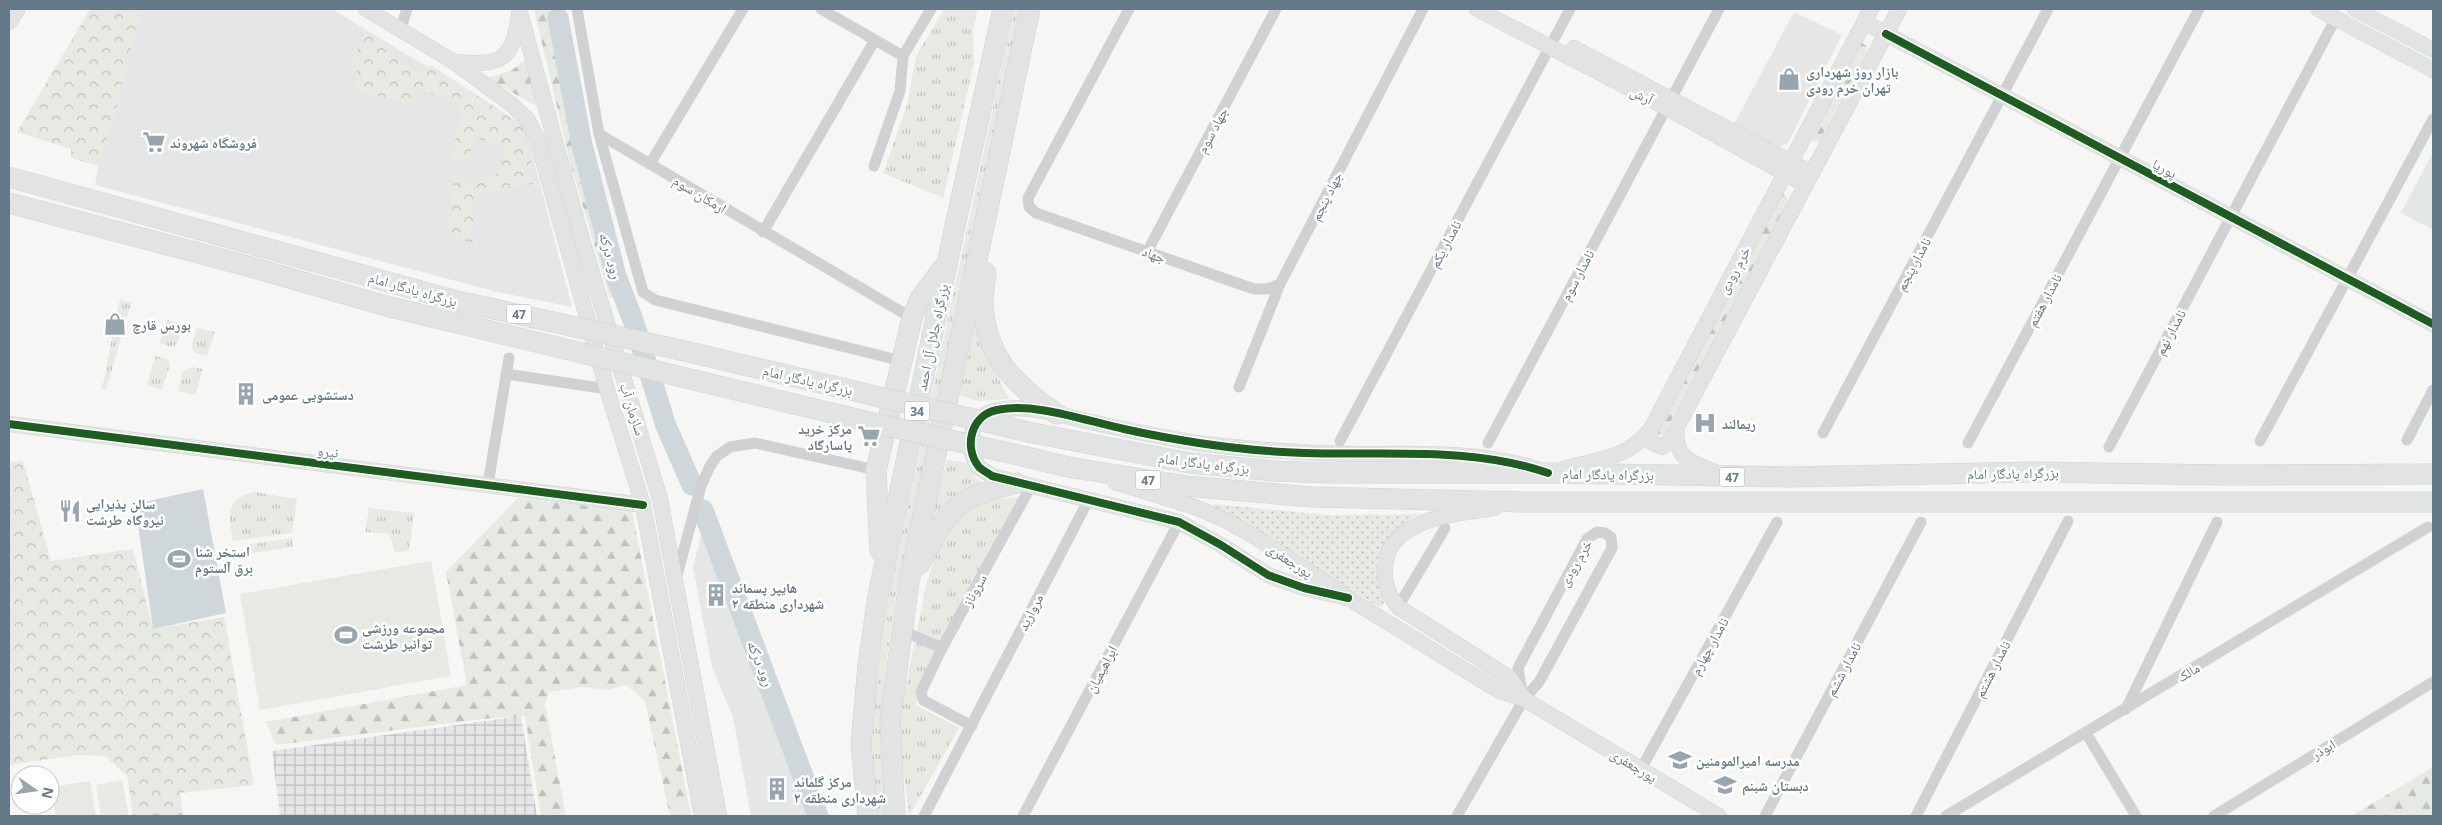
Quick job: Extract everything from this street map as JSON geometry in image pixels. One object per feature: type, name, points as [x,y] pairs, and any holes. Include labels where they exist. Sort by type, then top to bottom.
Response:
[{"type":"highway","name":"بزرگراه جلال آل احمد","points":[[868,816],[861,744],[868,665],[881,583],[947,263],[1003,9]]},
{"type":"highway","name":"بزرگراه جلال آل احمد","points":[[895,816],[890,719],[909,582],[1030,9]]},
{"type":"highway","name":"بزرگراه یادگار امام","points":[[9,177],[457,302],[685,351],[1033,433],[1172,460],[1274,471],[1548,473],[1728,477],[2034,472],[2227,475],[2433,474]]},
{"type":"highway","points":[[989,201],[983,302],[988,337],[1012,378],[1031,396],[1057,414]]},
{"type":"highway","name":"بزرگراه یادگار امام","points":[[9,203],[255,268],[386,306],[869,422],[1068,467],[1186,486],[1270,495],[1525,502],[2433,502]]},
{"type":"highway","points":[[881,583],[876,470],[912,318],[921,297],[947,263]]},
{"type":"highway","points":[[909,582],[944,522],[957,506],[985,493],[1024,484]]},
{"type":"highway","points":[[2407,503],[2431,518]]},
{"type":"main road","points":[[9,20],[16,9]]},
{"type":"street","name":"سازمان آب","points":[[366,9],[454,62],[511,104],[527,120],[536,138],[609,393],[644,505],[702,816]]},
{"type":"street","points":[[400,30],[407,9]]},
{"type":"street","points":[[577,9],[599,134],[640,285],[648,296],[656,300],[902,361]]},
{"type":"street","points":[[650,164],[743,9]]},
{"type":"street","points":[[821,9],[903,56]]},
{"type":"street","points":[[874,166],[900,92],[903,56],[931,9]]},
{"type":"street","name":"جهاد","points":[[1129,9],[1028,198],[1029,207],[1036,213],[1254,288],[1267,289],[1280,284]]},
{"type":"street","name":"جهاد سوم","points":[[1147,252],[1276,9]]},
{"type":"street","name":"جهاد پنجم","points":[[1239,387],[1280,284],[1423,9]]},
{"type":"street","name":"آرش","points":[[1477,9],[1552,43],[1669,103],[1809,179]]},
{"type":"street","name":"آرش","points":[[1499,9],[1552,43]]},
{"type":"street","name":"نامدار یکم","points":[[1340,441],[1570,9]]},
{"type":"street","name":"نامدار سوم","points":[[1488,443],[1719,9]]},
{"type":"street","name":"خرم رودی","points":[[1548,473],[1625,452],[1640,443],[1651,429],[1871,9]]},
{"type":"street","name":"خرم رودی","points":[[1651,429],[1651,442],[1662,447],[1667,444],[1899,9]]},
{"type":"street","name":"نامدار پنجم","points":[[1823,433],[2048,9]]},
{"type":"street","name":"نامدار هفتم","points":[[1968,443],[2200,9]]},
{"type":"street","points":[[2318,9],[2339,14],[2433,70]]},
{"type":"street","points":[[2355,9],[2433,50]]},
{"type":"street","name":"سازمان آب","points":[[519,11],[583,243],[660,499],[719,816]]},
{"type":"street","points":[[454,62],[485,64],[495,62],[502,57],[513,43],[519,11]]},
{"type":"street","name":"نامدار نهم","points":[[2108,447],[2339,14]]},
{"type":"street","name":"پوریا","points":[[1864,22],[2433,324]]},
{"type":"street","points":[[763,232],[875,40]]},
{"type":"street","points":[[2260,441],[2433,119]]},
{"type":"street","name":"ارمکان سوم","points":[[599,134],[912,318]]},
{"type":"street","points":[[565,239],[579,227]]},
{"type":"street","points":[[565,239],[583,243]]},
{"type":"street","points":[[488,484],[510,358]]},
{"type":"street","points":[[506,374],[629,398]]},
{"type":"street","points":[[2406,440],[2433,390]]},
{"type":"street","points":[[1348,598],[1304,588],[1268,575],[1221,544],[1178,522],[992,476],[980,467],[973,455],[970,441],[974,425],[985,414],[1005,409],[1026,409],[1198,443],[1303,453],[1434,454],[1514,462],[1548,473]]},
{"type":"street","name":"نیرو","points":[[9,424],[644,505]]},
{"type":"street","points":[[1677,427],[1676,443],[1683,456],[1698,466],[1728,477]]},
{"type":"street","points":[[675,582],[701,486],[717,456],[730,447],[755,443],[876,470]]},
{"type":"street","name":"پورجعفری","points":[[1068,467],[1195,507],[1227,521],[1257,538],[1348,598],[1499,690],[1524,699],[1719,816]]},
{"type":"street","name":"سروناز","points":[[972,726],[921,696],[942,648],[1024,484]]},
{"type":"street","name":"مروارید","points":[[924,816],[1088,499]]},
{"type":"street","name":"پورجعفری","points":[[1524,699],[1510,678],[1398,607],[1387,590],[1384,576],[1385,563],[1392,547],[1406,531],[1433,519],[1525,502]]},
{"type":"street","name":"مالک","points":[[1946,816],[2126,710],[2431,518]]},
{"type":"street","name":"نامدار هشتم","points":[[1916,816],[2068,521]]},
{"type":"street","name":"ابراهیمیان","points":[[1023,816],[1178,522]]},
{"type":"street","name":"نامدار چهارم","points":[[1641,769],[1777,522]]},
{"type":"street","name":"نامدار ششم","points":[[1764,816],[1921,522]]},
{"type":"street","points":[[2126,710],[2217,522]]},
{"type":"street","points":[[1398,607],[1445,528]]},
{"type":"street","name":"خرم‌ رودی","points":[[1597,532],[1605,533],[1611,537],[1612,548],[1539,682],[1524,699],[1518,668],[1587,539],[1597,532]]},
{"type":"street","points":[[901,630],[942,648]]},
{"type":"street","name":"ابوذر","points":[[2214,816],[2433,682]]},
{"type":"street","points":[[1458,816],[1524,699]]},
{"type":"street","points":[[2086,733],[2136,816]]},
{"type":"shaded area","points":[[141,9],[332,9],[525,126],[572,307],[497,292],[95,185],[98,166],[115,111]]},
{"type":"shaded area","name":"بازار روز شهرداری تهران خرم رودی","points":[[1794,12],[1842,35],[1788,143],[1778,147],[1734,124]]},
{"type":"shaded area","points":[[2433,152],[2433,230],[2401,213]]},
{"type":"shaded area","name":"استخر شنا برق آلستوم","points":[[203,489],[226,613],[153,629],[135,504]]},
{"type":"shaded area","points":[[704,523],[812,816],[751,816],[733,717],[712,667],[693,568]]},
{"type":"shaded area","points":[[521,716],[537,816],[280,816],[272,751]]},
{"type":"green space","points":[[90,9],[141,9],[115,111],[98,166],[71,158],[71,149],[17,132]]},
{"type":"green space","points":[[534,9],[553,9],[575,140],[619,296],[610,298],[570,162]]},
{"type":"green space","points":[[944,9],[978,9],[973,29],[974,63],[943,198],[883,173],[907,105],[916,56]]},
{"type":"green space","points":[[1014,9],[1023,9],[917,508],[896,594],[884,681],[881,732],[886,816],[877,816],[872,779],[872,715],[889,595]]},
{"type":"green space","points":[[366,32],[386,42],[384,49],[419,75],[431,65],[506,114],[524,129],[536,183],[473,196],[474,243],[457,240],[448,234],[454,181],[460,177],[481,181],[498,173],[503,146],[475,138],[467,163],[450,158],[461,118],[458,101],[425,92],[416,95],[415,107],[355,89],[357,71],[349,67]]},
{"type":"green space","points":[[1862,43],[1867,46],[1866,53],[1819,141],[1810,141],[1858,44]]},
{"type":"green space","points":[[527,59],[540,108],[487,78],[512,70]]},
{"type":"green space","points":[[1782,193],[1788,198],[1787,207],[1663,435],[1657,434],[1658,422]]},
{"type":"green space","points":[[120,299],[131,303],[106,390],[102,389]]},
{"type":"green space","points":[[978,305],[983,347],[1009,399],[979,401],[958,395]]},
{"type":"green space","points":[[167,320],[184,324],[177,344],[171,347],[160,343]]},
{"type":"green space","points":[[197,328],[215,332],[207,356],[195,353],[191,347]]},
{"type":"green space","points":[[155,356],[168,359],[170,365],[162,390],[147,385]]},
{"type":"green space","points":[[192,367],[203,369],[195,395],[178,391],[183,371]]},
{"type":"green space","points":[[947,460],[969,463],[977,479],[990,487],[926,540]]},
{"type":"green space","points":[[23,461],[51,561],[133,549],[153,629],[224,617],[254,785],[180,793],[183,816],[133,816],[127,776],[105,756],[78,755],[9,765],[9,462]]},
{"type":"green space","points":[[254,492],[297,499],[292,533],[233,541],[230,517],[233,504],[244,495]]},
{"type":"green space","points":[[1019,497],[930,660],[918,687],[916,705],[959,728],[909,816],[899,734],[902,704],[927,582],[940,540],[955,519],[971,507],[990,500]]},
{"type":"green space","points":[[518,498],[632,511],[691,816],[670,816],[645,701],[626,685],[608,690],[583,687],[549,692],[545,704],[566,816],[541,816],[525,716],[482,719],[276,745],[266,722],[467,685],[446,572]]},
{"type":"green space","points":[[1214,504],[1326,515],[1419,514],[1392,535],[1379,556],[1377,574],[1384,603],[1380,607],[1213,509]]},
{"type":"green space","points":[[369,508],[414,513],[409,551],[395,552],[390,534],[365,532]]},
{"type":"green space","points":[[292,538],[293,547],[247,554],[245,545]]},
{"type":"green space","name":"مجموعه ورزشی توانیر طرشت","points":[[431,561],[451,676],[260,710],[240,594]]},
{"type":"green space","points":[[2433,767],[2433,816],[2352,816]]},
{"type":"green space","points":[[122,780],[129,816],[101,816],[96,785]]},
{"type":"green space","points":[[90,781],[96,816],[56,816],[60,815],[60,786]]},
{"type":"waterway","name":"رود درکه","points":[[558,18],[582,145],[616,276],[634,323],[666,426],[692,485]]},
{"type":"waterway","name":"رود درکه","points":[[703,510],[818,816]]},
{"type":"cycle path","points":[[1886,34],[2433,324]]},
{"type":"cycle path","points":[[1348,598],[1304,588],[1268,575],[1221,545],[1179,522],[992,476],[979,467],[974,459],[971,450],[972,433],[981,418],[988,413],[1012,408],[1028,408],[1168,438],[1236,448],[1304,453],[1458,456],[1488,459],[1548,473]]},
{"type":"cycle path","points":[[9,424],[643,505]]},
{"type":"place","name":"بازار روز شهرداری تهران خرم رودی","points":[[1789,79]]},
{"type":"place","name":"فروشگاه شهروند","points":[[154,142]]},
{"type":"place","name":"بورس قارچ","points":[[115,324]]},
{"type":"place","name":"دستشویی عمومی","points":[[246,394]]},
{"type":"place","name":"ریمالند","points":[[1705,423]]},
{"type":"place","name":"مرکز خرید پاسارگاد","points":[[869,436]]},
{"type":"place","name":"سالن پذیرایی نیروگاه طرشت","points":[[70,511]]},
{"type":"place","name":"استخر شنا برق آلستوم","points":[[179,559]]},
{"type":"place","name":"هایپر پسماند شهرداری منطقه ۲","points":[[716,595]]},
{"type":"place","name":"مجموعه ورزشی توانیر طرشت","points":[[346,635]]},
{"type":"place","name":"مدرسه امیرالمومنین","points":[[1680,760]]},
{"type":"place","name":"دبستان شبنم","points":[[1725,785]]},
{"type":"place","name":"مرکز گلماند شهرداری منطقه ۲","points":[[777,789]]}]
